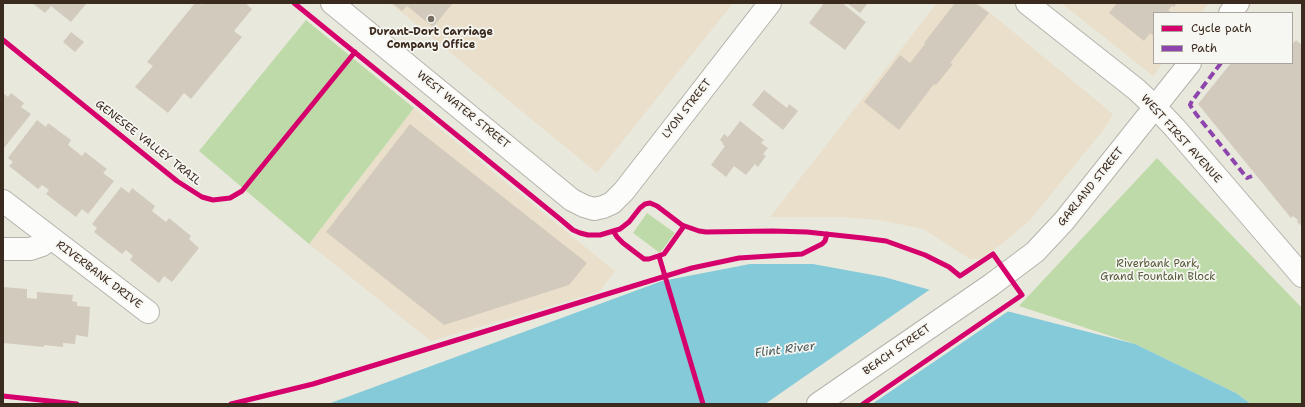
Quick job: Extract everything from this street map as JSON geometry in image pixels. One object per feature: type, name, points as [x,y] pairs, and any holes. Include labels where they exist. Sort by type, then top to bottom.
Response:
[{"type":"street","name":"WEST WATER STREET","points":[[332,3],[572,200],[589,208],[599,208]]},
{"type":"street","name":"LYON STREET","points":[[599,208],[612,203],[624,191],[770,3]]},
{"type":"street","name":"WEST FIRST AVENUE","points":[[1027,3],[1137,90],[1155,107],[1175,128],[1302,276]]},
{"type":"street","points":[[1231,12],[1238,3]]},
{"type":"street","name":"GARLAND STREET","points":[[976,296],[1023,262],[1046,241],[1064,221],[1189,64]]},
{"type":"street","name":"RIVERBANK DRIVE","points":[[3,201],[148,312]]},
{"type":"street","name":"RIVERBANK DRIVE","points":[[3,249],[30,249],[42,245],[51,238]]},
{"type":"street","name":"BEACH STREET","points":[[818,404],[976,296]]},
{"type":"shaded area","points":[[390,3],[733,3],[597,173]]},
{"type":"shaded area","points":[[937,3],[978,3],[1113,114],[1105,128],[1030,220],[1002,244],[980,259],[970,259],[923,229],[879,220],[841,217],[770,217]]},
{"type":"shaded area","points":[[1061,3],[1209,3],[1202,12],[1153,12],[1153,64],[1162,64],[1153,76]]},
{"type":"shaded area","points":[[414,108],[615,271],[599,292],[431,341],[309,244]]},
{"type":"green space","points":[[306,20],[414,108],[309,244],[199,151]]},
{"type":"green space","name":"Riverbank Park, Grand Fountain Block","points":[[1157,158],[1302,308],[1302,404],[1251,404],[1236,393],[1135,344],[1019,306]]},
{"type":"green space","points":[[647,213],[675,233],[660,253],[633,233]]},
{"type":"water","name":"Flint River","points":[[750,264],[813,264],[884,277],[991,307],[1135,344],[1236,393],[1251,404],[328,404],[662,281]]},
{"type":"pier","points":[[932,288],[1010,310],[872,404],[765,404]]},
{"type":"building","points":[[32,3],[87,3],[71,22],[51,6],[45,13]]},
{"type":"building","points":[[195,3],[200,3],[202,5],[204,3],[245,3],[252,9],[234,31],[242,37],[191,99],[184,93],[168,113],[135,87],[153,66],[147,62]]},
{"type":"building","name":"Durant-Dort Carriage Company Office","points":[[392,3],[453,3],[433,27],[407,6],[402,11]]},
{"type":"building","points":[[824,3],[842,3],[866,22],[845,50],[809,23]]},
{"type":"building","points":[[847,3],[868,3],[860,13]]},
{"type":"building","points":[[955,3],[975,3],[989,13],[950,63],[953,64],[936,85],[934,84],[899,130],[864,102],[900,55],[910,63]]},
{"type":"building","points":[[1117,3],[1177,3],[1174,7],[1172,6],[1168,10],[1171,12],[1153,12],[1153,35],[1150,33],[1144,41],[1109,13]]},
{"type":"building","points":[[71,32],[84,42],[75,52],[63,42]]},
{"type":"building","points":[[1296,40],[1302,45],[1302,226],[1293,216],[1291,218],[1198,104],[1230,64],[1293,64],[1293,44]]},
{"type":"building","points":[[764,90],[787,108],[789,104],[798,111],[783,130],[752,105]]},
{"type":"building","points":[[3,93],[8,97],[11,93],[24,103],[21,107],[31,114],[4,148],[3,147]]},
{"type":"building","points":[[37,120],[46,127],[48,123],[71,140],[68,145],[82,156],[85,152],[107,169],[103,173],[114,181],[88,214],[82,209],[76,217],[46,194],[49,190],[42,185],[38,189],[9,166],[13,162],[8,158]]},
{"type":"building","points":[[740,121],[764,140],[761,143],[768,148],[763,154],[766,156],[758,167],[755,164],[746,175],[734,166],[726,177],[711,165],[725,146],[720,140],[724,134],[728,137]]},
{"type":"building","points":[[410,124],[587,263],[569,285],[444,325],[326,232]]},
{"type":"building","points":[[121,187],[129,193],[132,188],[155,206],[152,211],[166,222],[169,218],[191,236],[189,239],[199,248],[172,282],[164,276],[159,283],[130,260],[133,256],[126,250],[122,254],[94,232],[97,228],[92,224]]},
{"type":"building","points":[[3,287],[27,289],[27,298],[37,299],[37,292],[73,295],[72,301],[77,302],[77,306],[90,307],[88,337],[76,335],[75,344],[63,343],[63,347],[44,345],[44,347],[3,343]]},
{"type":"marked path","points":[[1220,64],[1190,105],[1247,178],[1252,176]]},
{"type":"cycle path","points":[[294,3],[573,230],[580,233],[600,235],[620,229],[629,222],[640,208],[645,204],[650,203],[657,206],[682,225],[699,231],[807,232],[886,241],[925,255],[949,267],[960,276],[993,254],[1022,295],[863,404]]},
{"type":"cycle path","name":"GENESEE VALLEY TRAIL","points":[[3,40],[177,181],[202,197],[213,200],[230,198],[242,191],[355,52]]},
{"type":"cycle path","points":[[614,232],[623,243],[644,259],[649,259],[664,254],[684,226]]},
{"type":"cycle path","points":[[231,404],[313,384],[692,268],[739,258],[802,254],[822,244],[825,241],[827,234]]},
{"type":"cycle path","points":[[659,256],[703,404]]},
{"type":"cycle path","points":[[3,396],[77,404]]},
{"type":"place","name":"Durant-Dort Carriage Company Office","points":[[431,19]]}]
